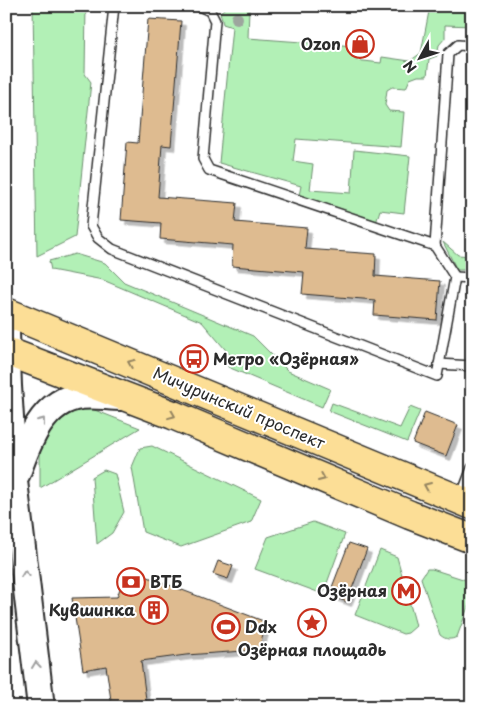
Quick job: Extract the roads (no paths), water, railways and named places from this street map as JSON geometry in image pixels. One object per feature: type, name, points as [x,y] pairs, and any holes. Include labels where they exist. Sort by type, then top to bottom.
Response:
[{"type":"main road","name":"Мичуринский проспект","points":[[6,312],[466,502]]},
{"type":"main road","name":"Мичуринский проспект","points":[[7,345],[401,512],[472,539]]},
{"type":"main road","points":[[7,345],[14,481],[41,707]]},
{"type":"main road","points":[[14,481],[29,440],[43,419],[62,401],[81,396],[127,397]]},
{"type":"lane","points":[[114,6],[92,226],[98,238],[112,249],[437,376],[455,277],[435,246],[448,54],[458,46],[472,46]]},
{"type":"lane","points":[[199,6],[210,11],[215,22],[203,159],[209,170],[435,246]]},
{"type":"lane","points":[[455,277],[472,278]]},
{"type":"lane","points":[[439,364],[472,366]]},
{"type":"lane","points":[[466,502],[472,468]]},
{"type":"place","name":"Ozon","points":[[360,44]]},
{"type":"place","name":"Метро «Озёрная»","points":[[194,359]]},
{"type":"place","name":"ВТБ","points":[[131,582]]},
{"type":"place","name":"Озёрная","points":[[406,591]]},
{"type":"place","name":"Кувшинка","points":[[154,610]]},
{"type":"place","name":"Озёрная площадь","points":[[312,623]]},
{"type":"place","name":"Ddx","points":[[226,627]]}]
